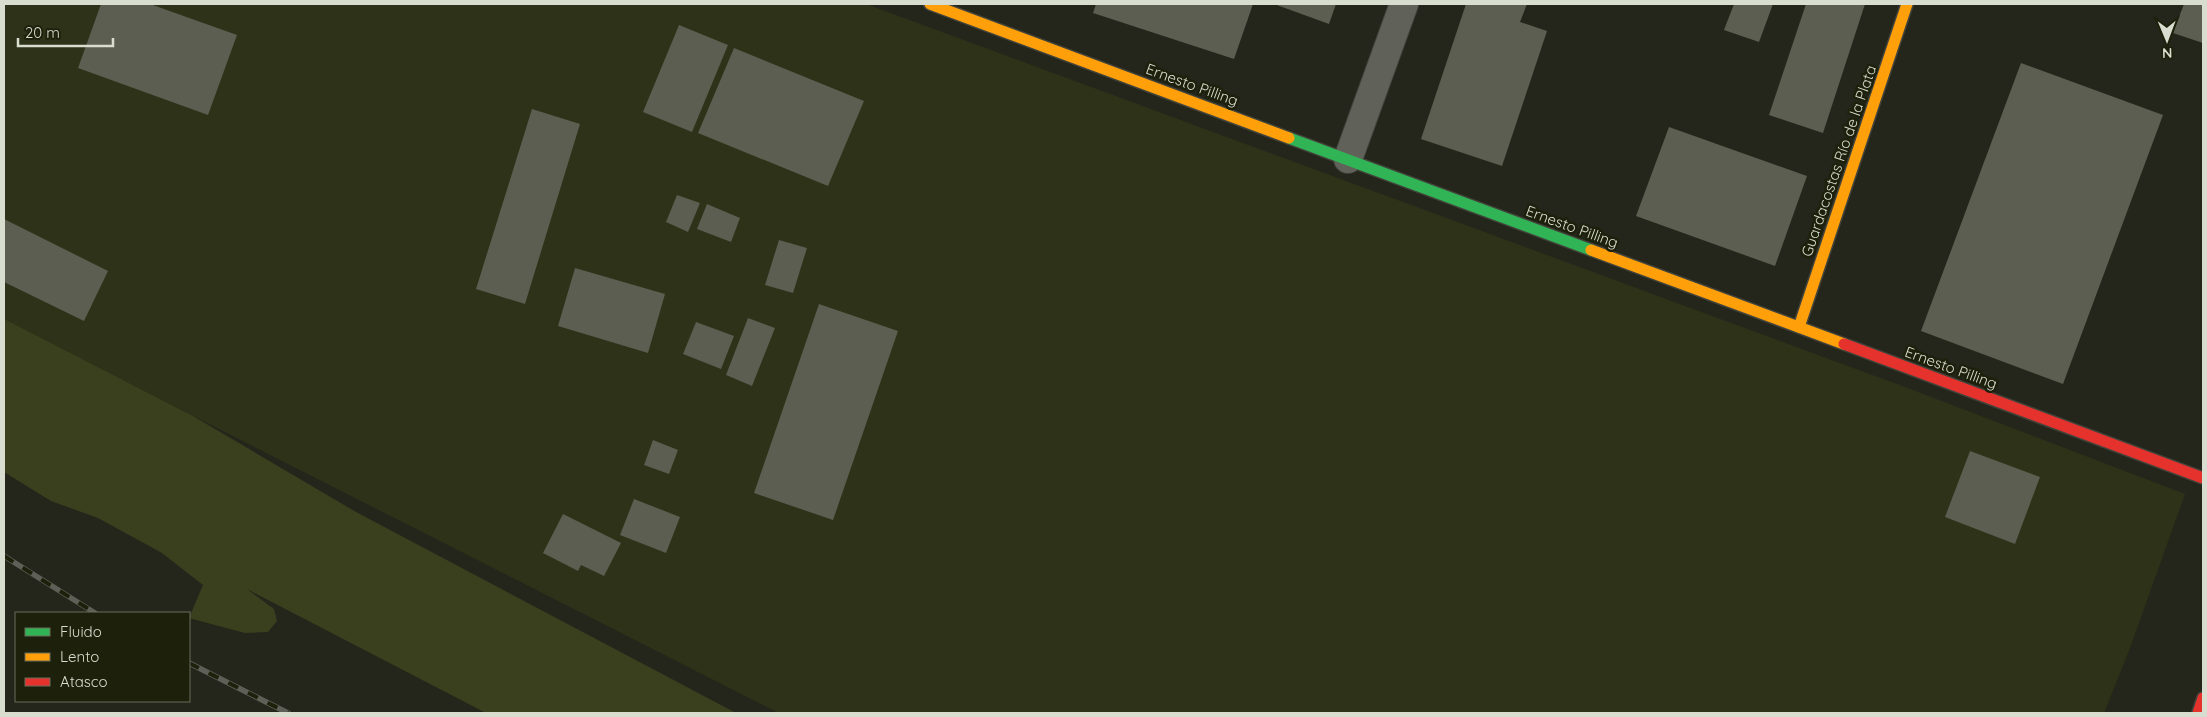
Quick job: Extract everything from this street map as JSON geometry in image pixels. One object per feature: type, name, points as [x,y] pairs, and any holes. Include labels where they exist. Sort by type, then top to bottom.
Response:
[{"type":"street","name":"Ernesto Pilling","points":[[930,4],[2203,478]]},
{"type":"street","points":[[1348,159],[1404,4]]},
{"type":"street","name":"Guardacostas Río de la Plata","points":[[1799,327],[1907,4]]},
{"type":"street","points":[[2198,713],[2203,698]]},
{"type":"shaded area","points":[[4,4],[866,4],[1905,387],[2185,494],[2130,648],[2104,713],[779,713],[4,320]]},
{"type":"shaded area","points":[[4,319],[193,416],[356,512],[736,713],[486,713],[247,589],[274,609],[277,621],[268,632],[245,633],[190,618],[203,585],[162,553],[98,518],[51,501],[4,472]]},
{"type":"building","points":[[101,4],[150,4],[237,35],[208,115],[78,68]]},
{"type":"building","points":[[1096,4],[1253,4],[1234,59],[1093,13]]},
{"type":"building","points":[[1274,4],[1336,4],[1329,24]]},
{"type":"building","points":[[1466,4],[1527,4],[1520,22],[1547,31],[1502,166],[1421,139]]},
{"type":"building","points":[[1734,4],[1773,4],[1759,42],[1724,30]]},
{"type":"building","points":[[1806,4],[1865,4],[1823,133],[1769,115]]},
{"type":"building","points":[[2184,4],[2203,4],[2203,43],[2173,33]]},
{"type":"building","points":[[679,25],[728,45],[692,132],[643,112]]},
{"type":"building","points":[[734,48],[864,101],[828,186],[698,133]]},
{"type":"building","points":[[2021,63],[2163,115],[2063,384],[1921,331]]},
{"type":"building","points":[[532,109],[580,124],[525,304],[476,289]]},
{"type":"building","points":[[1669,127],[1807,176],[1775,266],[1636,216]]},
{"type":"building","points":[[677,195],[700,203],[688,232],[666,222]]},
{"type":"building","points":[[707,204],[740,218],[731,242],[697,229]]},
{"type":"building","points":[[4,219],[108,271],[84,321],[4,282]]},
{"type":"building","points":[[779,240],[807,248],[793,293],[765,285]]},
{"type":"building","points":[[575,268],[665,294],[648,353],[558,326]]},
{"type":"building","points":[[819,304],[898,331],[833,520],[754,493]]},
{"type":"building","points":[[748,318],[775,328],[752,386],[726,375]]},
{"type":"building","points":[[696,322],[734,336],[721,369],[683,354]]},
{"type":"building","points":[[653,440],[678,450],[669,474],[644,465]]},
{"type":"building","points":[[1970,451],[2040,477],[2015,544],[1945,517]]},
{"type":"building","points":[[634,499],[680,517],[666,553],[620,535]]},
{"type":"building","points":[[563,514],[621,543],[604,576],[581,565],[578,571],[543,553]]},
{"type":"railway","points":[[4,556],[93,612]]},
{"type":"railway","points":[[190,664],[288,713]]},
{"type":"traffic: fast","points":[[1289,138],[1591,250]]},
{"type":"traffic: slow","points":[[930,4],[1289,138]]},
{"type":"traffic: slow","points":[[1799,327],[1907,4]]},
{"type":"traffic: slow","points":[[1591,250],[1844,344]]},
{"type":"traffic: jam","points":[[1844,344],[2203,478]]},
{"type":"traffic: jam","points":[[2198,713],[2203,698]]}]
